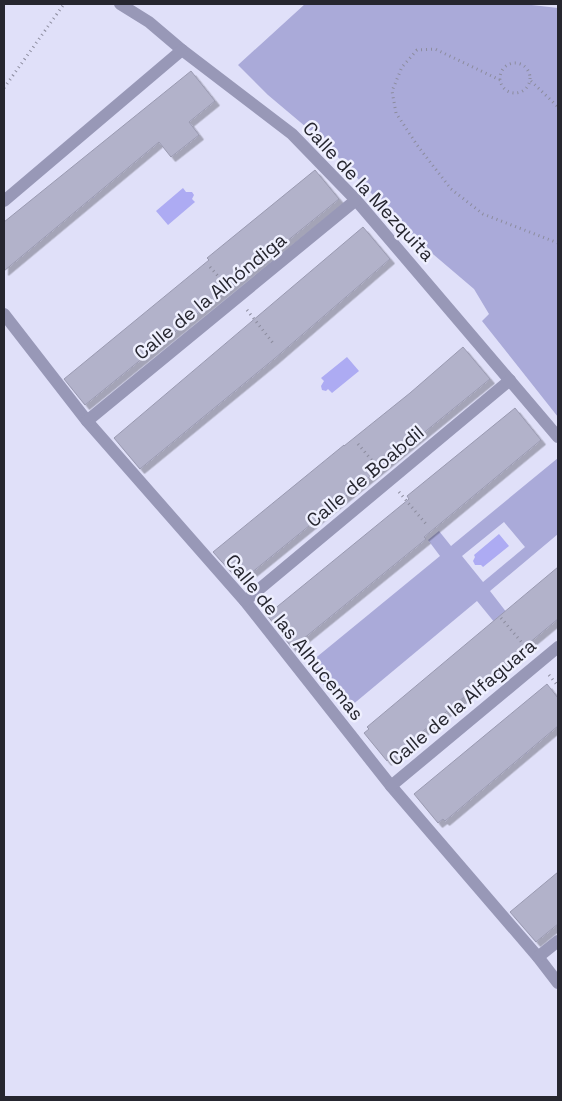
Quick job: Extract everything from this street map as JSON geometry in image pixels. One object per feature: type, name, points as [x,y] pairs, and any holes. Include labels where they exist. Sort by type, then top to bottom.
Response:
[{"type":"street","name":"Calle de la Mezquita","points":[[120,4],[149,22],[182,50],[292,134],[356,200],[558,437]]},
{"type":"street","points":[[4,201],[182,50]]},
{"type":"street","name":"Calle de la Alhóndiga","points":[[87,421],[356,200]]},
{"type":"street","name":"Calle de las Alhucemas","points":[[4,314],[87,421],[245,601],[390,786],[538,957],[558,983]]},
{"type":"street","name":"Calle de Boabdil","points":[[245,601],[510,380]]},
{"type":"street","name":"Calle de la Alfaguara","points":[[390,786],[558,647]]},
{"type":"street","points":[[538,957],[558,941]]},
{"type":"path","points":[[4,88],[64,4]]},
{"type":"path","points":[[531,80],[523,92],[517,93],[506,90],[500,80],[435,48],[417,50],[402,67],[392,91],[396,113],[417,146],[451,189],[483,214],[558,243]]},
{"type":"path","points":[[500,80],[502,70],[508,64],[519,63],[528,69],[531,80],[558,106]]},
{"type":"shaded area","points":[[305,4],[523,4],[558,8],[558,417],[482,321],[489,314],[474,289],[407,232],[325,143],[268,95],[238,65]]},
{"type":"shaded area","points":[[183,188],[186,192],[192,192],[194,195],[192,199],[195,202],[168,225],[156,211]]},
{"type":"shaded area","points":[[347,357],[359,371],[332,393],[328,389],[326,391],[322,390],[321,386],[324,381],[321,378]]},
{"type":"shaded area","points":[[558,458],[558,534],[490,591],[507,613],[495,623],[477,601],[345,711],[307,665],[440,556],[428,540],[439,531],[451,546]],"holes":[[[504,522],[525,547],[483,582],[462,556]]]},
{"type":"shaded area","points":[[499,534],[509,546],[483,567],[475,565],[473,561],[474,555]]},
{"type":"building","points":[[191,71],[215,101],[189,122],[199,135],[171,157],[159,142],[4,271],[4,222]]},
{"type":"building","points":[[315,170],[339,199],[85,405],[64,379]]},
{"type":"building","points":[[363,227],[390,259],[274,359],[140,469],[114,438]]},
{"type":"building","points":[[463,347],[490,379],[240,582],[213,552],[410,393]]},
{"type":"building","points":[[515,408],[541,440],[424,537],[426,539],[292,648],[267,615],[409,499],[407,496]]},
{"type":"building","points":[[558,567],[558,619],[387,761],[364,733],[369,729],[367,727]]},
{"type":"building","points":[[547,684],[558,698],[558,726],[445,821],[443,819],[438,823],[414,794]]},
{"type":"building","points":[[558,872],[558,924],[536,942],[510,912]]}]
